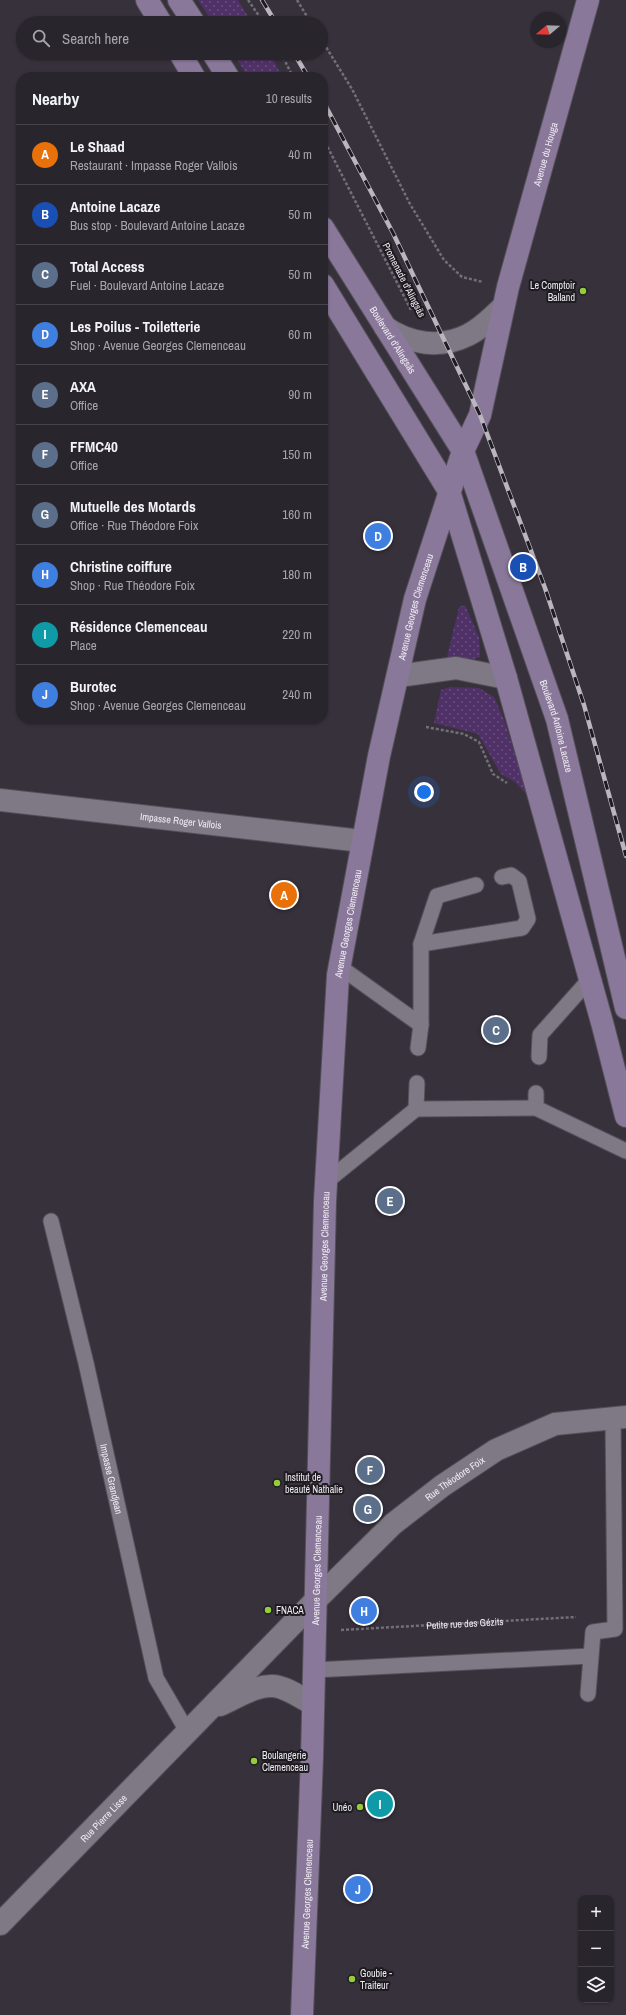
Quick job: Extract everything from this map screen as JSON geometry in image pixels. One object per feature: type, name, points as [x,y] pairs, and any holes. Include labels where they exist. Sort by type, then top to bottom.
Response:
[{"type":"main road","points":[[146,0],[156,16]]},
{"type":"main road","points":[[179,0],[189,16]]},
{"type":"main road","name":"Avenue du Houga","points":[[449,491],[463,451],[480,415],[502,308],[588,0]]},
{"type":"main road","points":[[184,60],[191,72]]},
{"type":"main road","points":[[217,60],[225,72]]},
{"type":"main road","name":"Boulevard d'Alingsäs","points":[[328,236],[463,451]]},
{"type":"main road","points":[[328,293],[449,491],[506,678],[590,979],[626,1116]]},
{"type":"main road","name":"Boulevard Antoine Lacaze","points":[[463,451],[557,719],[626,1008]]},
{"type":"main road","name":"Avenue Georges Clemenceau","points":[[302,2015],[314,1670],[326,1182],[340,967],[362,841],[379,756],[415,599],[449,491]]},
{"type":"street","points":[[385,327],[410,341],[428,344],[446,342],[467,336],[481,327],[502,308]]},
{"type":"street","points":[[398,676],[456,668],[506,678]]},
{"type":"street","name":"Impasse Roger Vallois","points":[[0,800],[362,841]]},
{"type":"street","name":"Rue Théodore Foix","points":[[316,1600],[393,1524],[442,1486],[496,1450],[556,1424],[620,1417]]},
{"type":"street","name":"Rue Pierre Lisse","points":[[0,1924],[206,1711],[286,1633],[316,1600]]},
{"type":"street","name":"Rue Pierre Lisse","points":[[206,1711],[258,1688],[273,1686],[284,1689],[313,1704]]},
{"type":"lane","points":[[421,944],[522,928],[528,919],[518,881],[511,875],[502,877]]},
{"type":"lane","points":[[418,1048],[421,1025],[421,944],[437,896],[476,885]]},
{"type":"lane","points":[[340,967],[421,1025]]},
{"type":"lane","points":[[539,1057],[540,1035],[590,979]]},
{"type":"lane","points":[[416,1109],[417,1083]]},
{"type":"lane","points":[[536,1092],[536,1108]]},
{"type":"lane","points":[[326,1182],[416,1109],[536,1108],[626,1151]]},
{"type":"lane","name":"Impasse Grandjean","points":[[51,1221],[86,1363],[156,1678],[187,1732]]},
{"type":"lane","points":[[588,1694],[592,1632],[614,1629],[620,1417]]},
{"type":"lane","points":[[314,1670],[590,1656]]},
{"type":"path","points":[[248,0],[259,16]]},
{"type":"path","points":[[297,0],[307,16]]},
{"type":"path","points":[[328,50],[352,89],[410,204],[444,260],[462,277],[483,282]]},
{"type":"path","points":[[284,60],[290,72]]},
{"type":"path","name":"Promenade d'Alingsäs","points":[[328,148],[428,344]]},
{"type":"path","points":[[426,727],[464,734],[479,742],[493,774],[511,785]]},
{"type":"path","name":"Petite rue des Gézits","points":[[315,1631],[614,1615]]},
{"type":"shaded area","points":[[198,0],[238,0],[248,16],[208,16]]},
{"type":"shaded area","points":[[237,60],[274,60],[280,72],[245,72]]},
{"type":"shaded area","points":[[465,605],[479,637],[480,657],[473,659],[447,657],[459,607]]},
{"type":"shaded area","points":[[450,687],[479,688],[494,697],[505,722],[527,795],[515,782],[501,774],[478,734],[434,723],[441,690]]},
{"type":"railway","points":[[262,0],[272,16]]},
{"type":"railway","points":[[298,60],[305,72]]},
{"type":"railway","points":[[328,110],[393,233],[480,415],[545,588],[584,705],[626,856]]},
{"type":"place","name":"Le Comptoir Balland","points":[[583,291]]},
{"type":"place","name":"Les Poilus - Toiletterie","points":[[378,536]]},
{"type":"place","name":"Antoine Lacaze","points":[[523,567]]},
{"type":"place","name":"Le Shaad","points":[[284,895]]},
{"type":"place","name":"Total Access","points":[[496,1030]]},
{"type":"place","name":"AXA","points":[[390,1201]]},
{"type":"place","name":"FFMC40","points":[[370,1470]]},
{"type":"place","name":"Institut de beauté Nathalie","points":[[277,1483]]},
{"type":"place","name":"Mutuelle des Motards","points":[[368,1509]]},
{"type":"place","name":"FNACA","points":[[268,1610]]},
{"type":"place","name":"Christine coiffure","points":[[364,1611]]},
{"type":"place","name":"Boulangerie Clemenceau","points":[[254,1761]]},
{"type":"place","name":"Résidence Clemenceau","points":[[380,1804]]},
{"type":"place","name":"Unéo","points":[[360,1807]]},
{"type":"place","name":"Burotec","points":[[358,1889]]},
{"type":"place","name":"Goubie - Traiteur","points":[[352,1979]]}]
